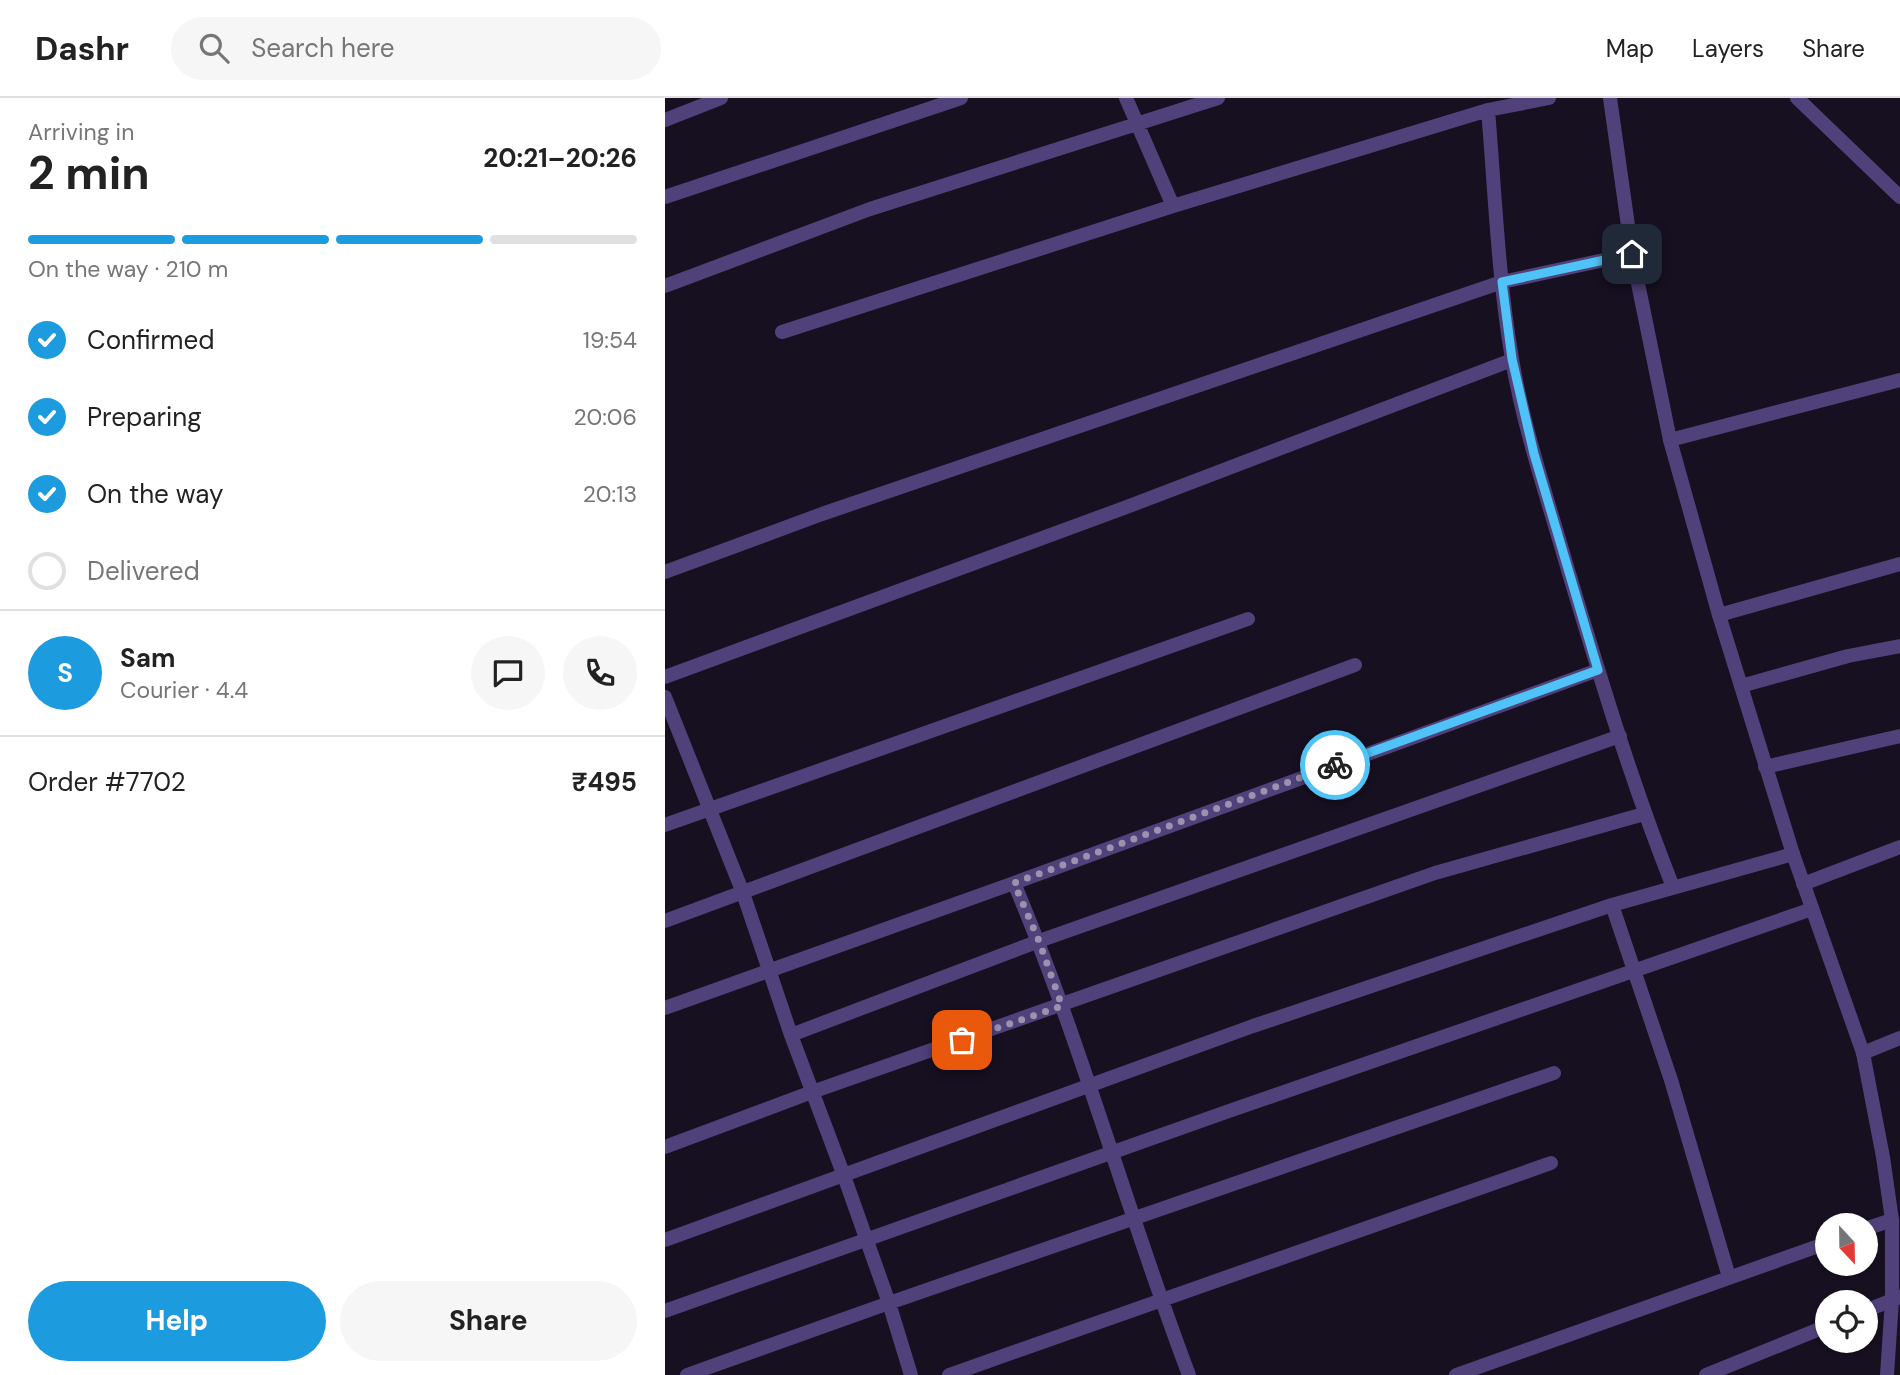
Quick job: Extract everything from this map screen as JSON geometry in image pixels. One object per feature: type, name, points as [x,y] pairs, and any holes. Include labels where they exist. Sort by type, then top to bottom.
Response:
[{"type":"street","points":[[665,120],[722,98]]},
{"type":"street","points":[[665,197],[961,98]]},
{"type":"street","points":[[1126,98],[1173,206]]},
{"type":"street","points":[[665,286],[870,209],[1218,98]]},
{"type":"street","points":[[782,332],[1173,206],[1488,110],[1549,98]]},
{"type":"street","points":[[1611,98],[1632,254],[1670,440],[1765,766],[1803,884],[1863,1053],[1892,1220],[1896,1299],[1887,1375]]},
{"type":"street","points":[[1797,98],[1900,197]]},
{"type":"street","points":[[1488,110],[1502,282],[1512,359],[1534,454],[1644,814],[1673,887]]},
{"type":"street","points":[[665,572],[822,514],[1502,282],[1632,254]]},
{"type":"street","points":[[665,677],[1125,508],[1512,359]]},
{"type":"street","points":[[1670,440],[1900,380]]},
{"type":"street","points":[[1719,615],[1900,564]]},
{"type":"street","points":[[665,825],[1248,619]]},
{"type":"street","points":[[1741,686],[1848,656],[1900,646]]},
{"type":"street","points":[[665,921],[1355,666]]},
{"type":"street","points":[[665,1008],[1598,670]]},
{"type":"street","points":[[665,697],[743,893],[768,971],[889,1303],[911,1375]]},
{"type":"street","points":[[791,1035],[1039,941],[1620,736]]},
{"type":"street","points":[[1765,766],[1900,736]]},
{"type":"street","points":[[665,1147],[812,1092],[1435,873],[1644,814]]},
{"type":"street","points":[[1803,884],[1900,846]]},
{"type":"street","points":[[665,1241],[1253,1026],[1612,905],[1793,854]]},
{"type":"street","points":[[1014,883],[1039,941],[1091,1084],[1160,1300],[1189,1375]]},
{"type":"street","points":[[1612,905],[1636,969],[1671,1080],[1729,1277]]},
{"type":"street","points":[[665,1311],[1812,909]]},
{"type":"street","points":[[1863,1053],[1900,1038]]},
{"type":"street","points":[[687,1375],[1554,1073]]},
{"type":"street","points":[[949,1375],[1551,1163]]},
{"type":"street","points":[[1878,1225],[1892,1220]]},
{"type":"street","points":[[1456,1375],[1815,1247]]},
{"type":"street","points":[[1878,1306],[1896,1299]]},
{"type":"street","points":[[1706,1375],[1815,1331]]},
{"type":"way so far","points":[[962,1040],[1062,1006],[1039,941],[1014,883],[1335,765]]},
{"type":"route","points":[[1335,765],[1598,670],[1534,454],[1512,359],[1502,282],[1632,254]]}]
